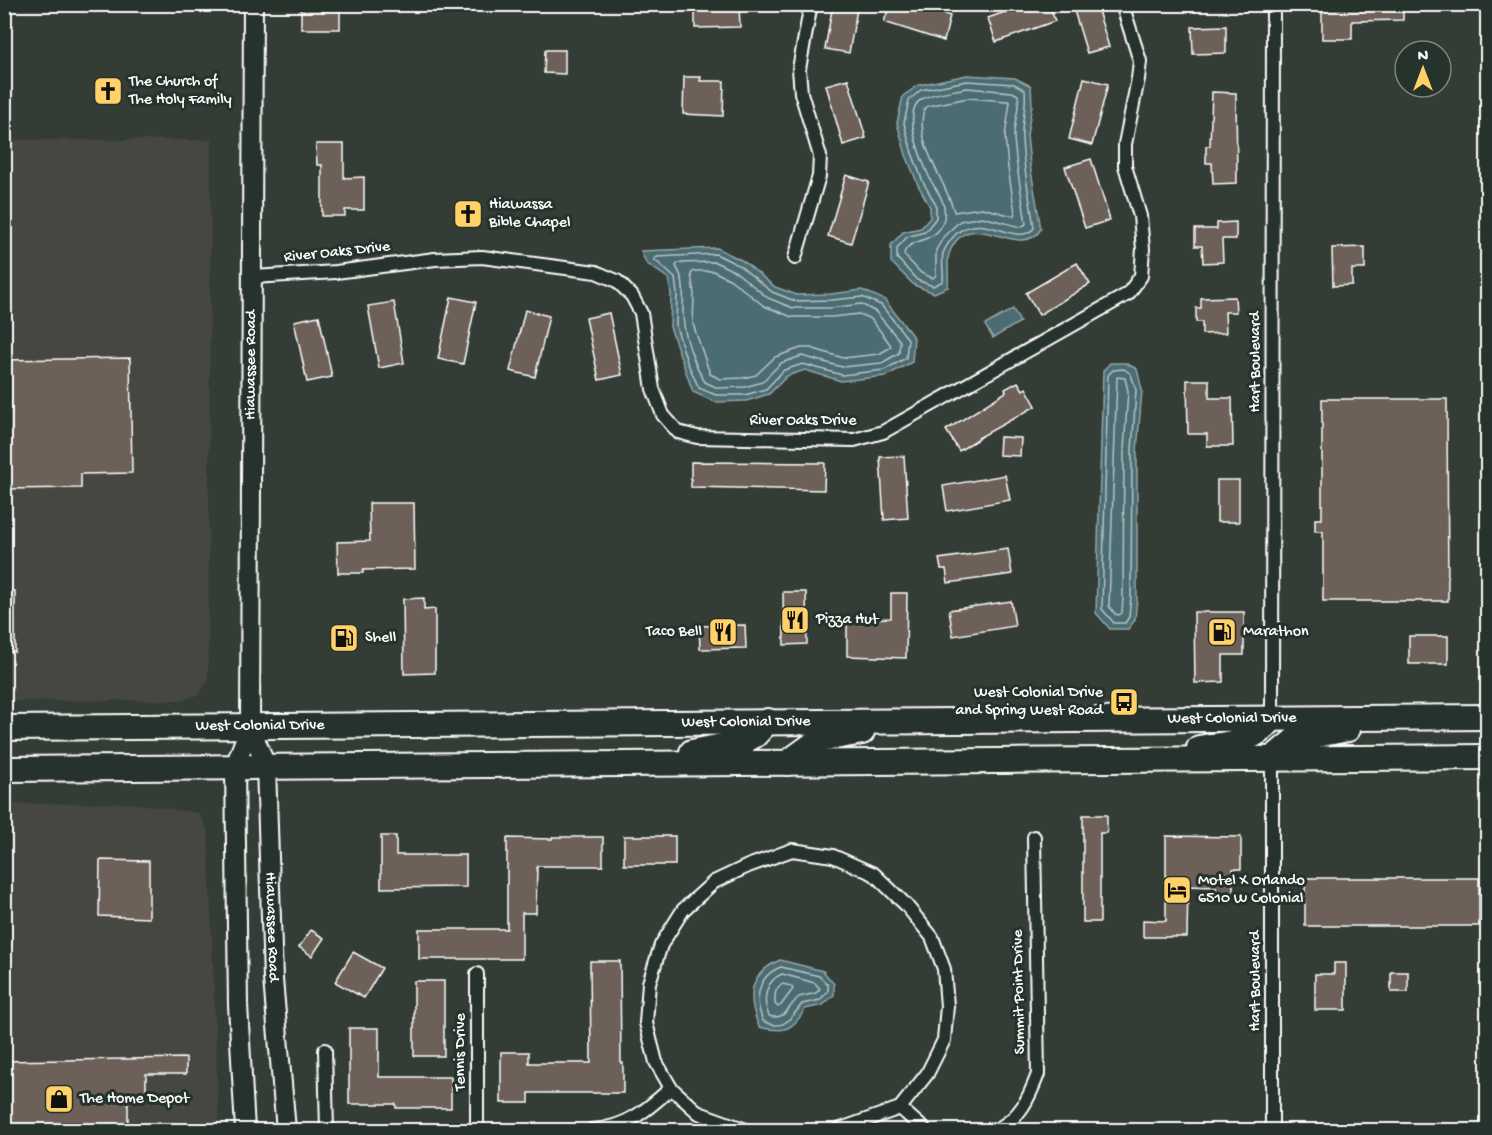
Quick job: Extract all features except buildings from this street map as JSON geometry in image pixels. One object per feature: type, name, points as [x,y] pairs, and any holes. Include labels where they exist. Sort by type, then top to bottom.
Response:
[{"type":"highway","points":[[1272,759],[1296,739],[1415,717]]},
{"type":"highway","name":"West Colonial Drive","points":[[4,728],[1488,717]]},
{"type":"highway","points":[[1129,760],[1245,740],[1262,731],[1272,719]]},
{"type":"highway","points":[[636,763],[743,742],[755,735],[768,721]]},
{"type":"highway","points":[[787,763],[819,740],[920,721]]},
{"type":"highway","points":[[4,769],[1488,757]]},
{"type":"main road","name":"Hiawassee Road","points":[[245,1131],[237,972],[236,766],[250,726],[253,4]]},
{"type":"main road","name":"Hiawassee Road","points":[[250,726],[266,766],[273,979],[286,1131]]},
{"type":"street","points":[[795,258],[819,176],[820,156],[801,93],[799,69],[811,4]]},
{"type":"street","name":"River Oaks Drive","points":[[253,277],[336,272],[435,259],[482,257],[596,272],[617,281],[632,296],[641,313],[652,389],[663,415],[678,432],[697,437],[854,440],[883,432],[1128,294],[1142,276],[1143,249],[1140,216],[1125,166],[1125,144],[1140,61],[1122,4]]},
{"type":"street","name":"Hart Boulevard","points":[[1272,719],[1273,4]]},
{"type":"street","name":"Hart Boulevard","points":[[1272,759],[1272,1131]]},
{"type":"street","name":"Summit Point Drive","points":[[995,1131],[1007,1125],[1028,1101],[1038,1074],[1034,837]]},
{"type":"street","points":[[746,1131],[699,1113],[671,1088],[656,1062],[646,1023],[649,982],[661,945],[683,910],[714,882],[748,866],[792,850],[833,855],[874,874],[906,904],[932,937],[944,969],[947,1006],[944,1040],[927,1074],[900,1108],[838,1131]]},
{"type":"street","name":"Tennis Drive","points":[[477,974],[477,1131]]},
{"type":"street","points":[[325,1050],[327,1131]]},
{"type":"street","points":[[592,1131],[624,1123],[646,1111],[671,1088]]},
{"type":"street","points":[[900,1108],[925,1131]]},
{"type":"shaded area","points":[[4,140],[211,140],[208,680],[199,695],[180,700],[5,701]]},
{"type":"shaded area","points":[[133,803],[198,813],[208,830],[219,1130],[5,1130],[4,804]]},
{"type":"water","points":[[967,75],[1015,78],[1031,86],[1032,105],[1027,135],[1041,229],[1032,238],[1020,240],[981,232],[969,232],[958,239],[949,254],[948,287],[934,293],[914,285],[891,262],[891,245],[903,232],[921,228],[930,218],[930,207],[906,155],[897,123],[903,96],[919,85]]},
{"type":"water","points":[[717,248],[743,261],[775,287],[797,295],[862,290],[885,300],[914,338],[912,362],[886,376],[841,381],[805,370],[787,376],[769,394],[746,401],[715,402],[693,392],[670,327],[669,279],[646,263],[641,251]]},
{"type":"water","points":[[1013,309],[1020,322],[993,338],[985,325]]},
{"type":"water","points":[[1110,363],[1126,363],[1137,369],[1142,390],[1137,451],[1137,597],[1135,620],[1128,629],[1110,629],[1096,613],[1103,371]]},
{"type":"water","points":[[780,960],[823,971],[834,984],[834,995],[823,1005],[805,1009],[792,1026],[781,1030],[759,1027],[753,1006],[753,987],[762,972]]},
{"type":"place","name":"The Church of The Holy Family","points":[[108,91]]},
{"type":"place","name":"Hiawassa Bible Chapel","points":[[468,214]]},
{"type":"place","name":"Pizza Hut","points":[[795,620]]},
{"type":"place","name":"Taco Bell","points":[[723,632]]},
{"type":"place","name":"Marathon","points":[[1222,632]]},
{"type":"place","name":"Shell","points":[[344,638]]},
{"type":"place","name":"West Colonial Drive and Spring West Road","points":[[1124,702]]},
{"type":"place","name":"Motel X Orlando 6510 W Colonial","points":[[1177,890]]},
{"type":"place","name":"The Home Depot","points":[[59,1099]]}]
